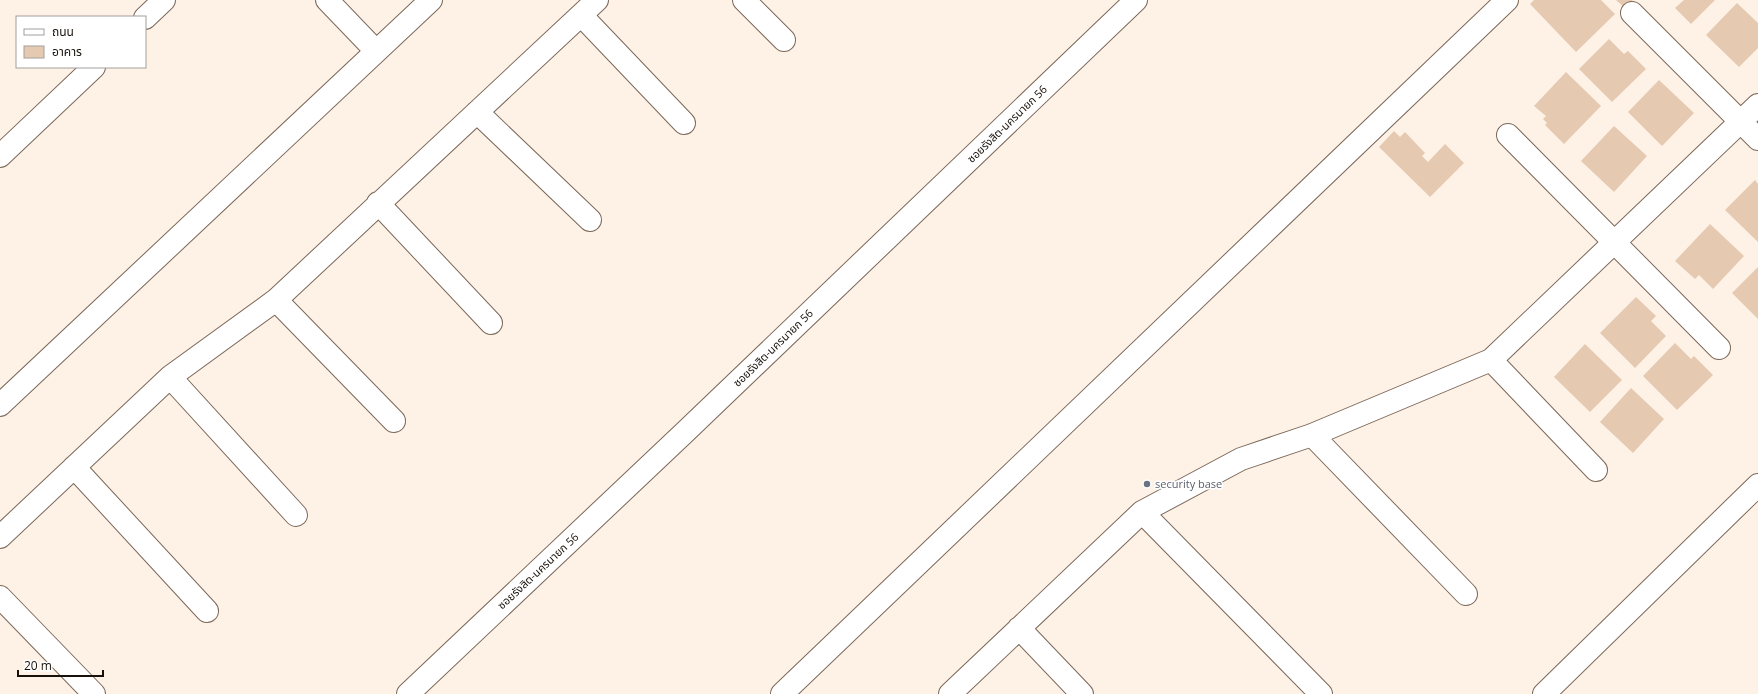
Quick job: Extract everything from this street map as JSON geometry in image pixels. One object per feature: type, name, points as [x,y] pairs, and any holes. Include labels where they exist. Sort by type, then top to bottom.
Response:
[{"type":"street","points":[[146,17],[164,0]]},
{"type":"street","points":[[327,0],[376,52]]},
{"type":"street","points":[[0,405],[431,0]]},
{"type":"street","points":[[0,537],[170,377],[276,300],[378,203],[598,0]]},
{"type":"street","points":[[744,0],[784,40]]},
{"type":"street","name":"ซอยรังสิต-นครนายก 56","points":[[408,694],[684,433],[1136,0]]},
{"type":"street","points":[[782,694],[1507,0]]},
{"type":"street","points":[[1632,13],[1758,139]]},
{"type":"street","points":[[582,14],[684,123]]},
{"type":"street","points":[[0,156],[93,68]]},
{"type":"street","points":[[950,694],[1142,512],[1241,459],[1312,435],[1491,360],[1758,105]]},
{"type":"street","points":[[477,112],[590,220]]},
{"type":"street","points":[[1508,135],[1719,348]]},
{"type":"street","points":[[378,203],[491,323]]},
{"type":"street","points":[[276,300],[394,421]]},
{"type":"street","points":[[1491,360],[1596,470]]},
{"type":"street","points":[[170,377],[296,515]]},
{"type":"street","points":[[1312,435],[1466,594]]},
{"type":"street","points":[[74,467],[207,611]]},
{"type":"street","points":[[1544,694],[1758,485]]},
{"type":"street","points":[[1142,512],[1321,694]]},
{"type":"street","points":[[0,597],[94,694]]},
{"type":"street","points":[[1019,628],[1082,694]]},
{"type":"building","points":[[1534,0],[1601,0],[1615,14],[1576,52],[1530,4]]},
{"type":"building","points":[[1616,0],[1633,0],[1625,8]]},
{"type":"building","points":[[1684,0],[1715,0],[1691,24],[1675,8]]},
{"type":"building","points":[[1737,3],[1758,23],[1758,48],[1739,67],[1706,35]]},
{"type":"building","points":[[1609,39],[1624,54],[1628,51],[1646,69],[1612,102],[1579,69]]},
{"type":"building","points":[[1566,72],[1601,106],[1564,144],[1545,125],[1547,123],[1543,119],[1546,116],[1534,106]]},
{"type":"building","points":[[1659,80],[1694,113],[1662,146],[1628,112]]},
{"type":"building","points":[[1614,126],[1647,156],[1614,192],[1581,161]]},
{"type":"building","points":[[1394,131],[1400,137],[1405,132],[1425,153],[1422,156],[1428,162],[1445,144],[1464,163],[1430,197],[1379,147]]},
{"type":"building","points":[[1755,180],[1758,184],[1758,242],[1725,210]]},
{"type":"building","points":[[1710,224],[1744,256],[1713,289],[1699,275],[1695,279],[1675,261]]},
{"type":"building","points":[[1758,267],[1758,319],[1732,293]]},
{"type":"building","points":[[1636,297],[1656,316],[1651,321],[1666,336],[1635,368],[1600,333]]},
{"type":"building","points":[[1675,343],[1691,359],[1694,356],[1713,375],[1677,410],[1643,376]]},
{"type":"building","points":[[1585,344],[1622,380],[1590,412],[1554,377]]},
{"type":"building","points":[[1631,388],[1664,419],[1633,453],[1600,422]]},
{"type":"place","name":"security base","points":[[1147,484]]}]
